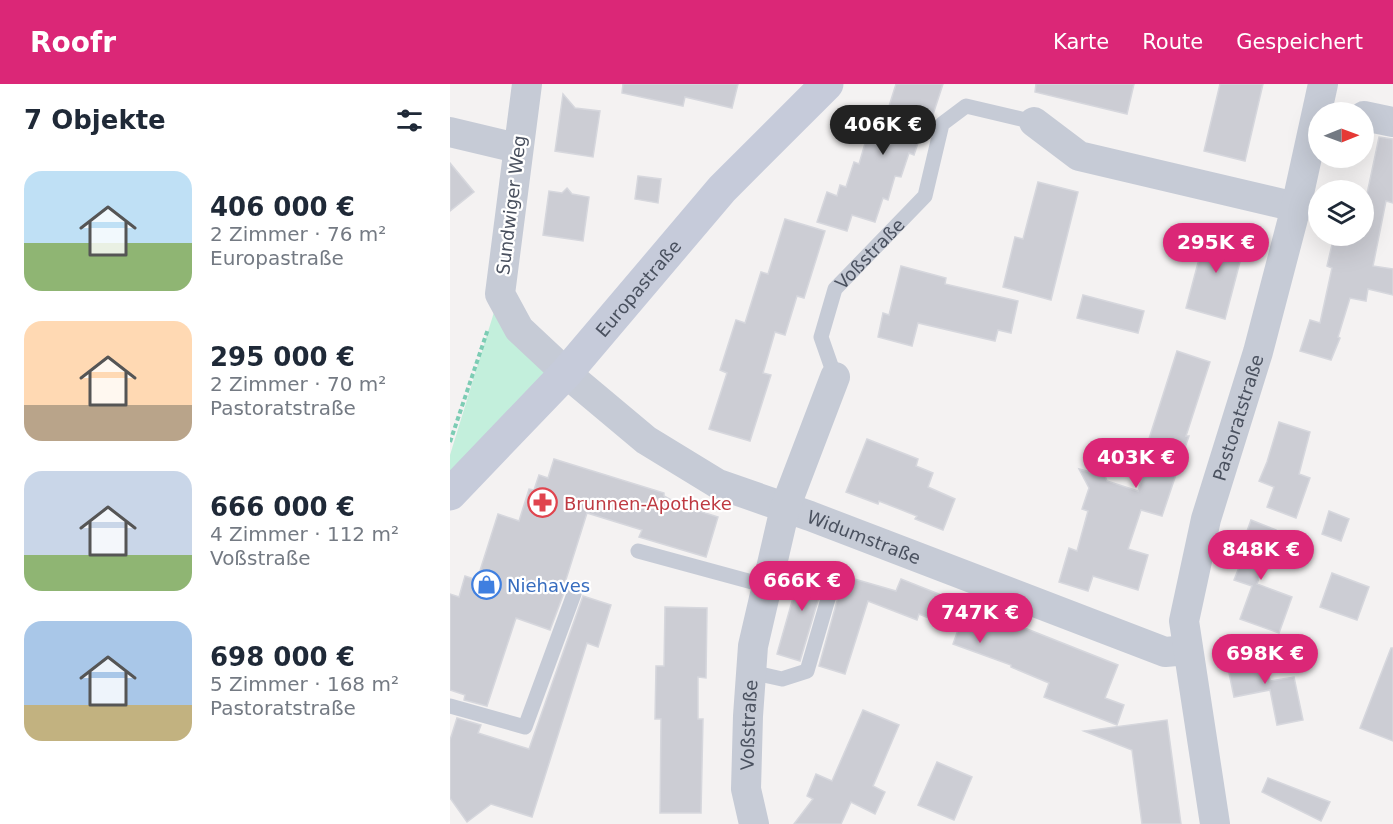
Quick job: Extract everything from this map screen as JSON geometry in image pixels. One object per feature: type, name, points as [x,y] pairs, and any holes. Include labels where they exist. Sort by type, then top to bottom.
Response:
[{"type":"street","name":"Sundwiger Weg","points":[[527,84],[500,294],[519,328],[566,373]]},
{"type":"street","name":"Europastraße","points":[[450,494],[566,373],[722,189],[827,84]]},
{"type":"street","name":"Pastoratstraße","points":[[1215,824],[1184,621],[1206,519],[1329,101]]},
{"type":"street","points":[[1374,118],[1393,122]]},
{"type":"street","name":"Voßstraße","points":[[1034,122],[1079,156],[1296,207]]},
{"type":"street","points":[[450,132],[518,148]]},
{"type":"street","name":"Widumstraße","points":[[566,373],[646,440],[718,484],[1165,652],[1188,650]]},
{"type":"street","name":"Voßstraße","points":[[754,824],[746,789],[753,646],[785,508],[835,377]]},
{"type":"lane","name":"Voßstraße","points":[[835,377],[821,337],[835,290],[925,196],[942,124],[966,105],[1034,122]]},
{"type":"lane","points":[[638,551],[767,586]]},
{"type":"lane","points":[[751,672],[782,679],[807,671],[835,575]]},
{"type":"lane","points":[[450,706],[525,727],[574,594]]},
{"type":"path","points":[[450,442],[500,294]]},
{"type":"green space","points":[[495,309],[554,374],[450,482],[450,455]]},
{"type":"building","points":[[623,84],[738,84],[732,108],[685,97],[683,106],[622,93]]},
{"type":"building","points":[[896,84],[943,84],[927,133],[922,131],[914,155],[909,153],[901,177],[895,176],[888,200],[883,198],[875,222],[852,215],[847,231],[817,222],[827,192],[837,196],[840,185],[846,187],[854,162],[859,164],[866,140],[872,142],[879,118],[885,119]]},
{"type":"building","points":[[1036,84],[1134,84],[1127,114],[1035,92]]},
{"type":"building","points":[[1220,84],[1263,84],[1245,161],[1204,151]]},
{"type":"building","points":[[563,94],[575,108],[600,111],[593,157],[555,151]]},
{"type":"building","points":[[1379,137],[1393,139],[1393,203],[1386,201],[1373,266],[1393,269],[1393,295],[1368,289],[1366,301],[1350,298],[1338,337],[1340,338],[1331,360],[1300,351],[1310,320],[1320,323],[1332,268],[1327,266],[1332,246],[1374,246],[1374,180],[1370,180]]},
{"type":"building","points":[[450,163],[474,192],[450,211]]},
{"type":"building","points":[[638,176],[661,179],[658,203],[635,199]]},
{"type":"building","points":[[1038,182],[1078,192],[1051,300],[1003,287],[1015,237],[1023,239]]},
{"type":"building","points":[[567,188],[572,194],[589,197],[583,241],[543,235],[549,191],[562,193]]},
{"type":"building","points":[[785,219],[825,231],[804,298],[797,296],[785,335],[775,332],[763,373],[771,375],[750,441],[709,429],[727,373],[720,370],[736,320],[745,323],[761,272],[768,274]]},
{"type":"building","points":[[1207,229],[1246,239],[1225,319],[1186,308]]},
{"type":"building","points":[[901,266],[946,278],[945,284],[1018,301],[1011,333],[998,330],[995,341],[918,323],[912,346],[878,337],[883,313],[889,315]]},
{"type":"building","points":[[1083,295],[1144,311],[1138,333],[1077,318]]},
{"type":"building","points":[[1177,351],[1210,362],[1186,436],[1189,436],[1162,516],[1141,510],[1128,549],[1148,555],[1138,590],[1093,576],[1088,591],[1059,582],[1069,548],[1077,551],[1088,511],[1082,509],[1089,488],[1079,469],[1105,476],[1107,481],[1138,491],[1153,443],[1148,442]]},
{"type":"building","points":[[1279,422],[1310,432],[1299,474],[1310,478],[1296,518],[1267,507],[1274,487],[1259,481]]},
{"type":"building","points":[[867,439],[918,459],[916,466],[933,473],[928,487],[955,499],[943,530],[915,519],[917,516],[879,501],[878,504],[846,492]]},
{"type":"building","points":[[554,459],[664,493],[664,496],[680,505],[718,517],[706,557],[639,537],[642,530],[587,513],[563,589],[565,590],[550,630],[516,618],[487,706],[464,700],[465,695],[450,690],[450,594],[459,597],[465,576],[477,580],[498,514],[519,521],[529,489],[534,490],[539,475],[548,478]]},
{"type":"building","points":[[1329,511],[1349,519],[1341,541],[1322,534]]},
{"type":"building","points":[[1251,520],[1276,530],[1257,584],[1292,597],[1279,633],[1240,619],[1252,586],[1234,580],[1247,547],[1242,545]]},
{"type":"building","points":[[803,563],[827,570],[800,661],[777,654]]},
{"type":"building","points":[[1332,573],[1369,587],[1357,620],[1320,607]]},
{"type":"building","points":[[844,576],[896,591],[901,579],[1118,665],[1105,698],[1124,705],[1117,725],[1044,697],[1049,683],[1011,667],[1011,665],[953,644],[958,630],[919,614],[917,620],[868,601],[845,674],[819,666]]},
{"type":"building","points":[[583,596],[611,605],[598,647],[587,643],[532,817],[491,804],[467,822],[450,798],[450,740],[457,718],[481,725],[478,733],[529,749]]},
{"type":"building","points":[[665,607],[707,608],[706,678],[698,677],[698,719],[703,719],[701,813],[660,813],[661,719],[655,719],[656,666],[664,666]]},
{"type":"building","points":[[1263,647],[1270,681],[1294,677],[1303,720],[1277,725],[1270,690],[1234,697],[1227,663],[1244,660],[1242,651]]},
{"type":"building","points":[[1391,648],[1393,648],[1393,741],[1360,728]]},
{"type":"building","points":[[863,710],[899,725],[873,786],[885,792],[875,814],[851,802],[841,824],[794,824],[813,799],[807,796],[816,774],[832,781]]},
{"type":"building","points":[[1167,720],[1181,824],[1142,824],[1132,750],[1084,731]]},
{"type":"building","points":[[937,762],[972,777],[954,820],[918,805]]},
{"type":"building","points":[[1268,778],[1330,802],[1321,821],[1262,792]]},
{"type":"place","name":"Brunnen-Apotheke","points":[[543,503]]},
{"type":"place","name":"Niehaves","points":[[486,585]]}]
